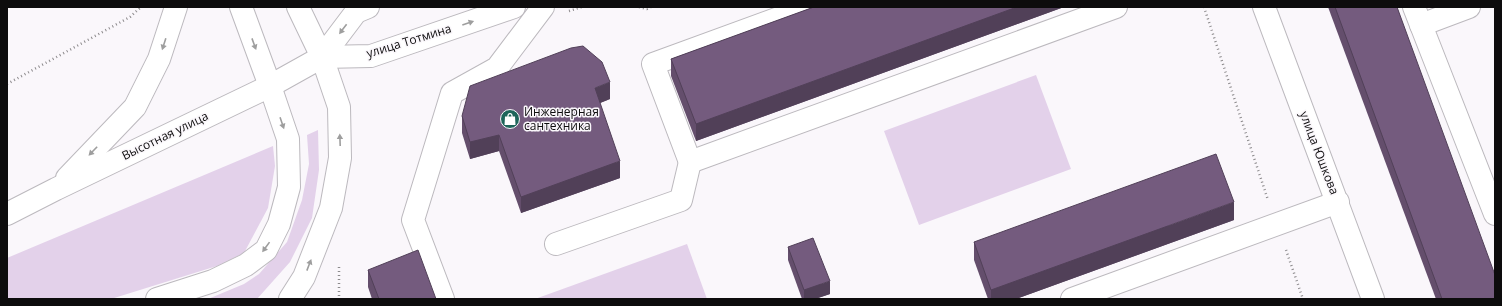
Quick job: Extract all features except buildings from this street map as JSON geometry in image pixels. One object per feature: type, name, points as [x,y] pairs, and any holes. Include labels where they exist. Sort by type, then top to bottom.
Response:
[{"type":"main road","points":[[56,189],[135,107],[159,59],[176,7]]},
{"type":"main road","points":[[157,299],[213,281],[246,265],[266,250],[279,224],[289,187],[288,139],[241,7]]},
{"type":"main road","points":[[290,299],[304,277],[331,208],[340,158],[339,107],[322,57],[298,7]]},
{"type":"main road","points":[[322,57],[356,12],[368,7]]},
{"type":"main road","name":"улица Тотмина","points":[[322,57],[371,56],[514,7]]},
{"type":"main road","points":[[443,299],[413,220],[452,93],[497,68],[543,7]]},
{"type":"main road","points":[[556,244],[681,200],[690,162],[652,64],[809,7]]},
{"type":"main road","points":[[690,162],[1116,7]]},
{"type":"main road","name":"улица Юшкова","points":[[1264,7],[1373,299]]},
{"type":"main road","points":[[1469,7],[1417,16],[1491,191],[1495,214]]},
{"type":"main road","name":"Высотная улица","points":[[7,214],[270,86],[322,57]]},
{"type":"main road","points":[[1072,299],[1338,202]]},
{"type":"path","points":[[7,84],[130,17],[141,7]]},
{"type":"path","points":[[639,7],[646,9],[651,7]]},
{"type":"path","points":[[1204,7],[1276,225],[1303,299]]},
{"type":"path","points":[[338,267],[339,299]]},
{"type":"shaded area","points":[[1036,75],[1071,169],[919,225],[884,131]]},
{"type":"shaded area","points":[[318,130],[319,170],[312,218],[290,262],[257,299],[208,299],[244,284],[259,274],[287,242],[302,200],[309,164],[307,135]]},
{"type":"shaded area","points":[[273,146],[275,166],[268,208],[244,253],[217,266],[111,299],[7,299],[7,258]]},
{"type":"shaded area","points":[[687,244],[707,299],[535,299]]},
{"type":"place","name":"Инженерная сантехника","points":[[510,119]]}]
